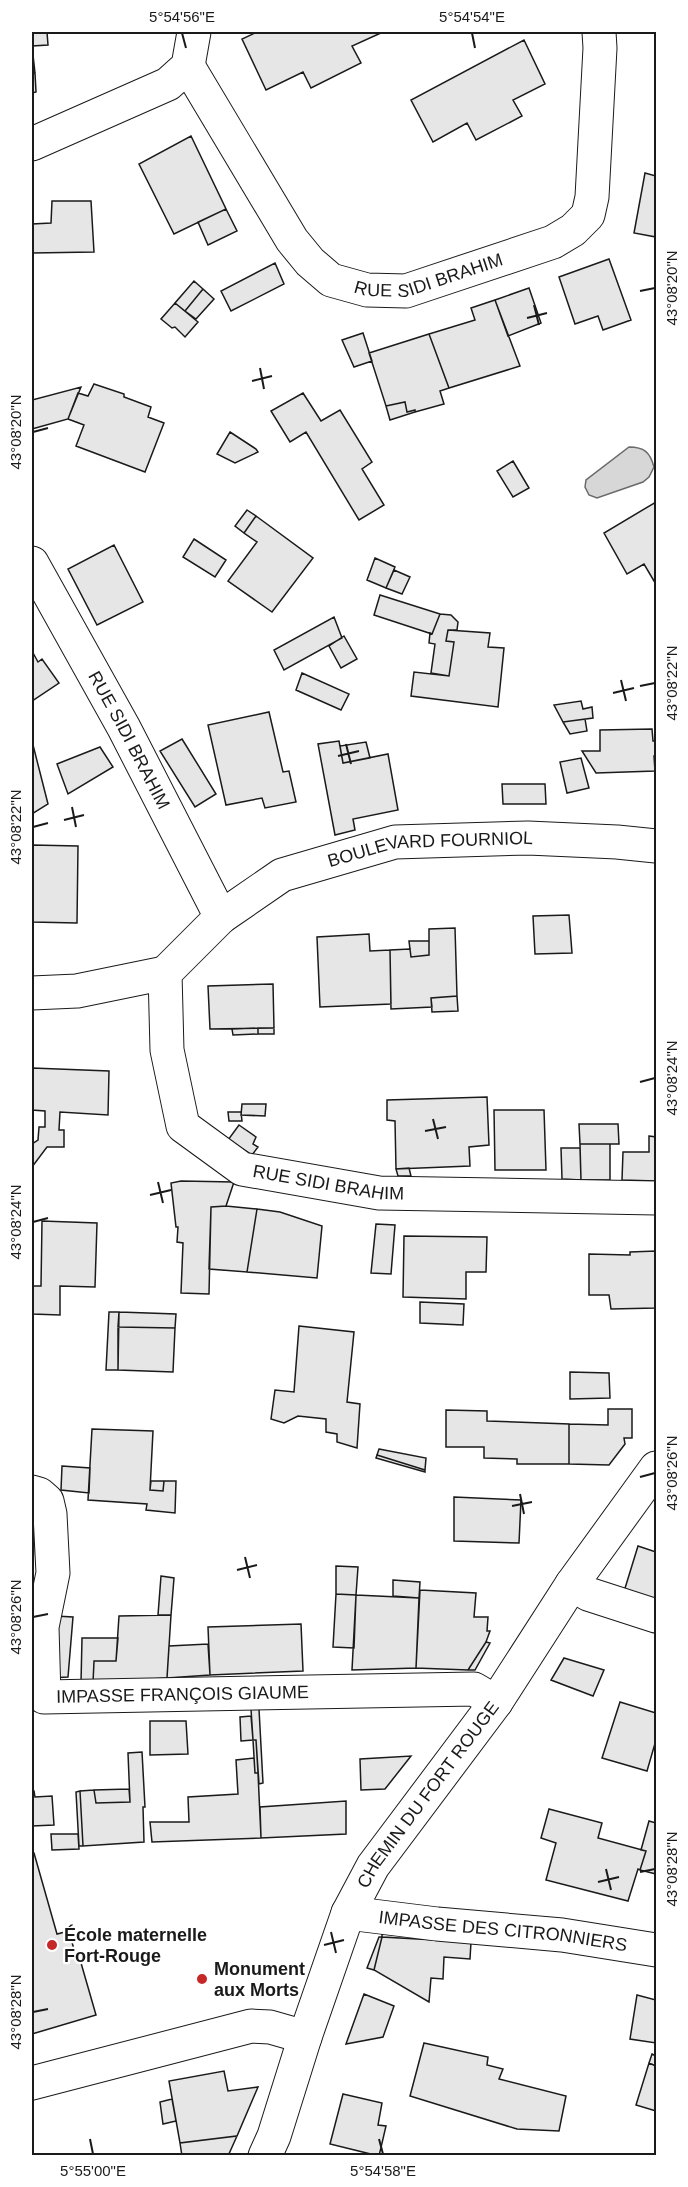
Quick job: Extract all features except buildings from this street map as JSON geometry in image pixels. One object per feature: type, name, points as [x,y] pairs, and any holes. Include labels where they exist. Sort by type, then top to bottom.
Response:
[{"type":"street","points":[[32,144],[168,84],[188,66],[194,32]]},
{"type":"street","name":"RUE SIDI BRAHIM","points":[[188,66],[292,240],[309,262],[331,280],[367,291],[406,291],[553,242],[573,230],[588,215],[593,174],[599,32]]},
{"type":"street","name":"RUE SIDI BRAHIM","points":[[32,563],[124,728],[221,918]]},
{"type":"street","points":[[617,842],[657,826]]},
{"type":"street","name":"BOULEVARD FOURNIOL","points":[[221,918],[282,875],[395,842],[528,838],[657,846]]},
{"type":"street","points":[[32,993],[77,991],[165,973],[221,918]]},
{"type":"street","name":"RUE SIDI BRAHIM","points":[[165,973],[167,1050],[183,1126],[242,1169],[379,1193],[657,1198]]},
{"type":"street","name":"CHEMIN DU FORT ROUGE","points":[[265,2156],[274,2136],[348,1913],[374,1866],[496,1702],[572,1584],[657,1468]]},
{"type":"street","name":"IMPASSE FRANÇOIS GIAUME","points":[[32,1492],[39,1494],[47,1501],[52,1545],[53,1573],[42,1627],[44,1697],[474,1689],[496,1702]]},
{"type":"street","points":[[572,1584],[588,1594],[657,1616]]},
{"type":"street","name":"IMPASSE DES CITRONNIERS","points":[[348,1913],[437,1924],[562,1935],[657,1950]]},
{"type":"street","points":[[32,2083],[251,2026],[270,2027],[305,2037]]},
{"type":"shaded area","points":[[629,447],[642,449],[651,458],[654,467],[649,477],[643,482],[597,498],[589,495],[585,487],[586,480]]},
{"type":"place","name":"École maternelle Fort-Rouge","points":[[52,1945]]},
{"type":"place","name":"Monument aux Morts","points":[[202,1979]]}]
